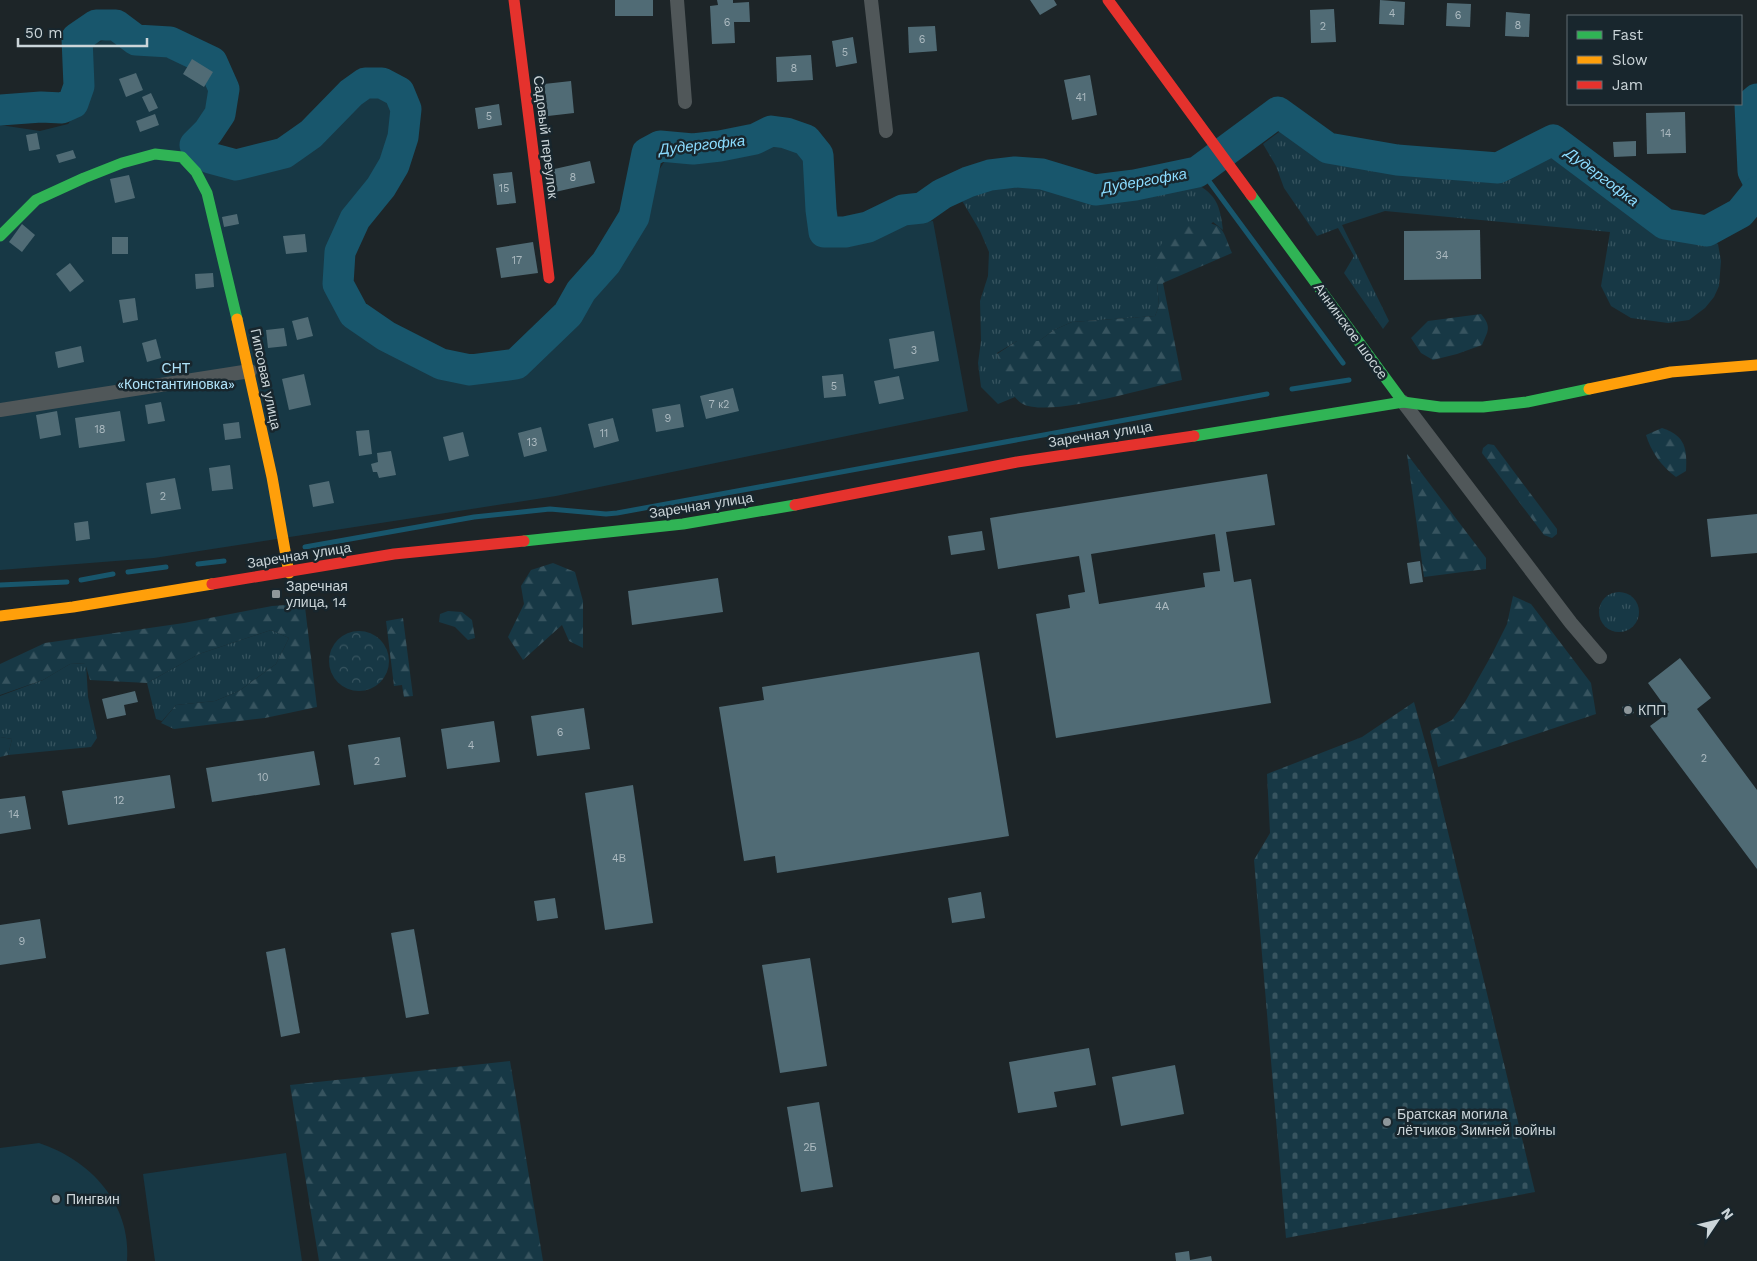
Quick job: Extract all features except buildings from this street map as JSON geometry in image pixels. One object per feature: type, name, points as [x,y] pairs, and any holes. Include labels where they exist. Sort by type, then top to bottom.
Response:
[{"type":"street","name":"Садовый переулок","points":[[514,0],[549,278]]},
{"type":"street","points":[[677,0],[685,102]]},
{"type":"street","points":[[871,0],[886,131]]},
{"type":"street","name":"Аннинское шоссе","points":[[1108,0],[1403,402],[1565,615],[1600,657]]},
{"type":"street","name":"Гипсовая улица","points":[[0,236],[36,200],[122,163],[155,154],[182,157],[196,172],[207,193],[250,371],[280,515],[289,573]]},
{"type":"street","name":"Заречная улица","points":[[0,616],[73,607],[289,573],[394,554],[683,524],[829,499],[1017,462],[1253,427],[1403,402],[1440,407],[1483,407],[1527,402],[1671,372],[1757,364]]},
{"type":"street","points":[[0,410],[250,371]]},
{"type":"green space","name":"СНТ «Константиновка»","points":[[111,38],[138,48],[166,52],[183,59],[209,76],[207,111],[185,139],[197,154],[220,170],[253,169],[301,153],[368,91],[385,91],[396,100],[400,122],[389,163],[354,210],[333,250],[330,290],[354,325],[399,356],[445,371],[489,378],[526,368],[603,285],[644,227],[653,180],[664,162],[770,142],[793,145],[807,162],[813,225],[827,245],[864,238],[898,224],[933,221],[968,411],[556,496],[154,558],[0,570],[0,125],[40,131],[68,124],[87,100],[83,70],[93,44]]},
{"type":"green space","points":[[1287,126],[1332,158],[1474,174],[1504,171],[1554,147],[1663,229],[1707,236],[1718,244],[1721,261],[1719,286],[1714,297],[1705,308],[1689,320],[1668,323],[1631,318],[1611,306],[1601,286],[1610,232],[1385,211],[1342,225],[1389,321],[1383,329],[1344,273],[1354,256],[1338,228],[1317,236],[1284,188],[1276,166],[1263,144]]},
{"type":"green space","points":[[1014,183],[1083,197],[1115,201],[1146,197],[1195,183],[1208,192],[1216,202],[1223,230],[1213,222],[1157,283],[1159,306],[1155,316],[1072,322],[1054,330],[1039,341],[1017,341],[997,353],[1015,397],[998,404],[981,387],[978,363],[981,341],[980,301],[988,276],[989,252],[980,231],[961,199],[994,185]]},
{"type":"green space","points":[[1192,222],[1210,223],[1220,228],[1226,237],[1232,253],[1163,283],[1182,380],[1101,400],[1055,407],[1036,407],[1018,401],[1006,382],[997,354],[1017,341],[1039,341],[1054,330],[1072,322],[1155,316],[1159,306],[1157,251],[1173,226]]},
{"type":"green space","points":[[1481,314],[1488,326],[1482,345],[1457,354],[1433,360],[1421,353],[1411,338],[1428,321]]},
{"type":"green space","points":[[1662,428],[1676,435],[1685,450],[1686,471],[1676,477],[1658,459],[1646,435]]},
{"type":"green space","points":[[1488,444],[1494,445],[1557,529],[1557,534],[1552,538],[1544,535],[1482,453],[1483,448]]},
{"type":"green space","points":[[1407,454],[1486,558],[1486,569],[1424,577]]},
{"type":"green space","points":[[553,563],[575,572],[583,601],[583,648],[569,641],[562,625],[523,660],[508,637],[524,604],[521,586],[531,570]]},
{"type":"green space","points":[[1623,592],[1630,595],[1636,601],[1639,612],[1638,620],[1630,629],[1623,632],[1615,632],[1608,629],[1600,620],[1599,608],[1602,601],[1611,593]]},
{"type":"green space","points":[[1513,596],[1531,604],[1591,683],[1596,714],[1438,767],[1430,731],[1452,720],[1465,702],[1507,624]]},
{"type":"green space","points":[[300,604],[305,607],[317,707],[265,718],[174,729],[161,723],[176,705],[215,701],[239,691],[276,664],[289,638],[271,630],[199,654],[147,683],[90,680],[85,663],[70,664],[43,680],[0,695],[0,664],[45,643],[184,623],[272,606]]},
{"type":"green space","points":[[448,611],[462,612],[472,620],[475,638],[468,640],[455,627],[439,622],[440,614]]},
{"type":"green space","points":[[403,618],[413,696],[404,697],[402,685],[394,686],[386,621]]},
{"type":"green space","points":[[271,630],[289,638],[276,664],[239,691],[215,701],[176,705],[162,721],[156,719],[147,683],[199,654]]},
{"type":"green space","points":[[359,631],[375,636],[380,640],[384,645],[389,661],[384,677],[380,682],[375,686],[359,691],[343,686],[338,682],[334,677],[329,661],[334,645],[338,640],[343,636]]},
{"type":"green space","points":[[86,663],[88,697],[97,738],[91,747],[8,755],[12,739],[0,737],[0,696],[43,680],[70,664]]},
{"type":"green space","points":[[1414,702],[1433,770],[1535,1192],[1286,1238],[1254,860],[1270,833],[1267,774],[1362,737]]},
{"type":"green space","points":[[0,737],[12,739],[8,755],[0,757]]},
{"type":"green space","points":[[510,1061],[543,1261],[319,1261],[290,1085]]},
{"type":"green space","name":"Пингвин","points":[[39,1143],[75,1160],[104,1187],[122,1220],[126,1240],[127,1261],[0,1261],[0,1148]]},
{"type":"green space","points":[[286,1153],[302,1261],[155,1261],[143,1174]]},
{"type":"waterway","name":"Дудергофка","points":[[0,110],[41,107],[62,108],[73,103],[79,86],[77,38],[96,25],[116,25],[136,40],[170,42],[212,62],[224,89],[220,114],[208,132],[195,145],[210,158],[236,165],[284,153],[311,134],[351,93],[365,83],[382,83],[399,92],[406,109],[403,137],[394,165],[381,187],[355,219],[340,252],[338,284],[354,314],[386,336],[441,364],[470,370],[516,364],[568,314],[581,291],[606,263],[634,217],[647,153],[660,146],[693,149],[720,146],[755,139],[771,131],[786,133],[806,140],[818,155],[824,232],[845,232],[868,227],[903,210],[922,208],[942,194],[968,182],[990,175],[1015,172],[1042,174],[1095,190],[1135,185],[1197,172],[1278,112],[1328,148],[1397,160],[1498,168],[1553,140],[1665,224],[1707,231],[1740,213],[1757,192]]},
{"type":"waterway","name":"Дудергофка","points":[[1757,99],[1750,105],[1753,171],[1757,179]]},
{"type":"waterway","points":[[1200,169],[1343,363]]},
{"type":"waterway","points":[[1292,389],[1349,380]]},
{"type":"waterway","points":[[305,547],[474,517],[550,509],[606,514],[617,513],[1267,394]]},
{"type":"waterway","points":[[198,564],[224,561]]},
{"type":"waterway","points":[[128,572],[166,567]]},
{"type":"waterway","points":[[81,580],[113,574]]},
{"type":"waterway","points":[[0,585],[67,582]]},
{"type":"traffic: fast","points":[[0,236],[36,200],[84,178],[122,163],[155,154],[182,157],[196,172],[207,193],[237,319]]},
{"type":"traffic: fast","points":[[1251,195],[1403,402]]},
{"type":"traffic: fast","points":[[1194,436],[1403,402],[1440,407],[1483,407],[1527,402],[1589,389]]},
{"type":"traffic: fast","points":[[524,541],[683,524],[795,505]]},
{"type":"traffic: slow","points":[[237,319],[272,477],[289,573]]},
{"type":"traffic: slow","points":[[1589,389],[1671,372],[1757,365]]},
{"type":"traffic: slow","points":[[0,616],[73,607],[212,584]]},
{"type":"traffic: jam","points":[[514,0],[549,278]]},
{"type":"traffic: jam","points":[[1108,0],[1251,195]]},
{"type":"traffic: jam","points":[[795,505],[1017,462],[1194,436]]},
{"type":"traffic: jam","points":[[212,584],[394,554],[524,541]]},
{"type":"place","name":"Заречная улица, 14","points":[[276,594]]},
{"type":"place","name":"КПП","points":[[1628,710]]},
{"type":"place","name":"Братская могила лётчиков Зимней войны","points":[[1387,1122]]},
{"type":"place","name":"Пингвин","points":[[56,1199]]}]
